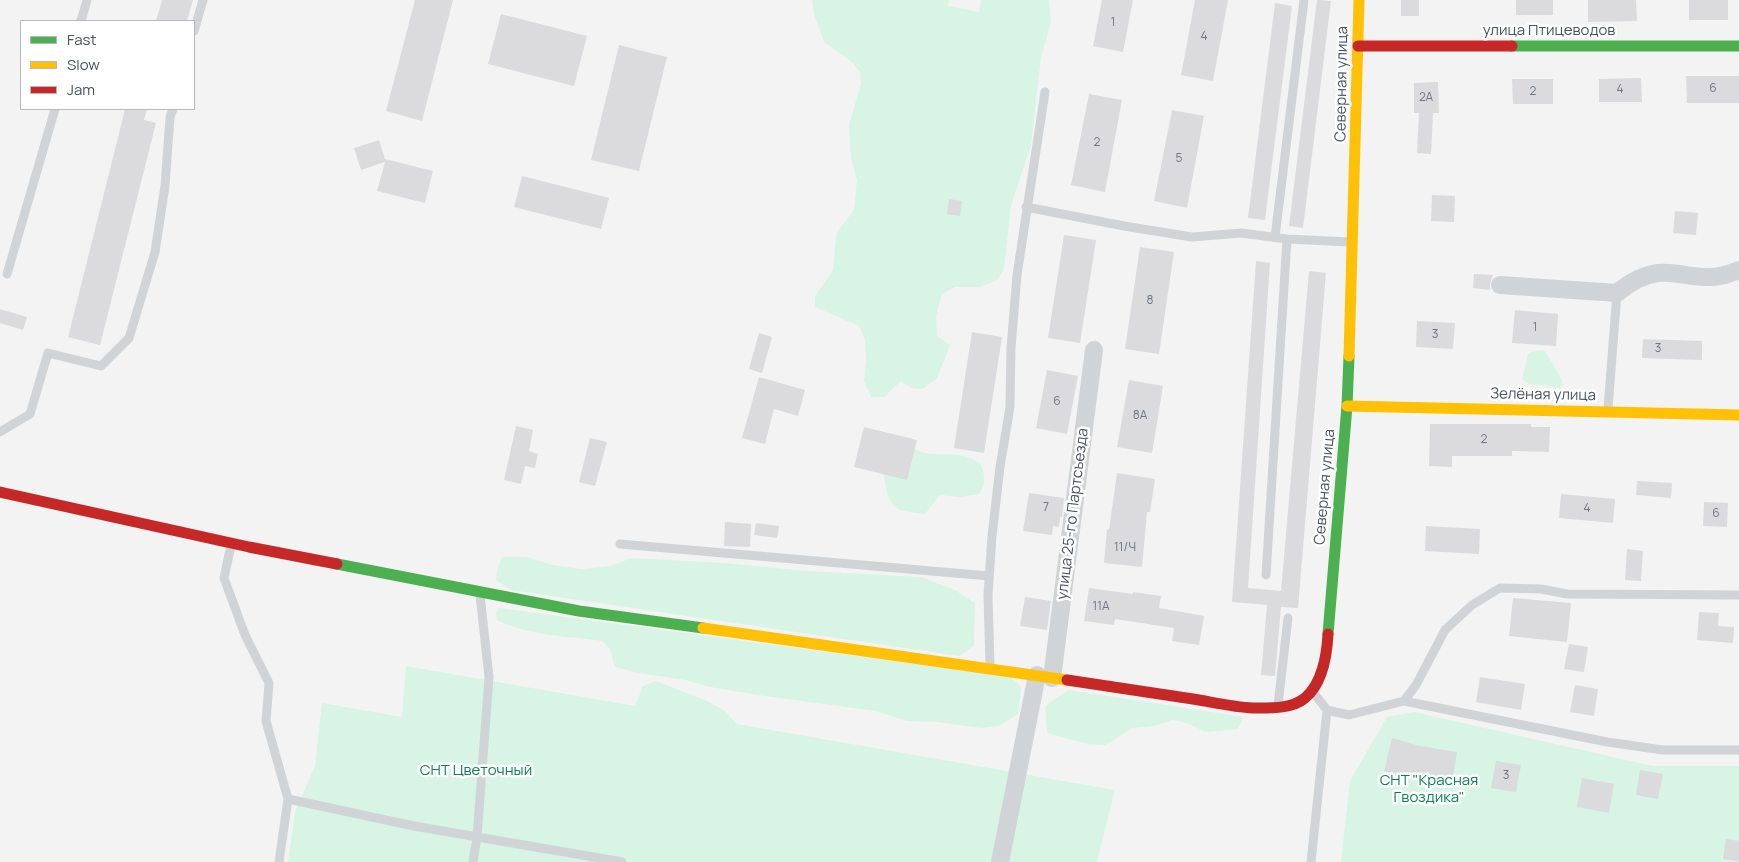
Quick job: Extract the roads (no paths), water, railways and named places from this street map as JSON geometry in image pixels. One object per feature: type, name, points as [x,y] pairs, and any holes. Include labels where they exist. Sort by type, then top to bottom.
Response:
[{"type":"street","name":"Северная улица","points":[[1312,692],[1322,672],[1327,649],[1347,406],[1353,242],[1358,0]]},
{"type":"street","name":"улица Птицеводов","points":[[1358,46],[1739,46]]},
{"type":"street","points":[[1500,285],[1617,293],[1644,276],[1659,272],[1708,277],[1725,275],[1739,270]]},
{"type":"street","name":"улица 25-го Партсъезда","points":[[1000,862],[1044,676],[1094,350]]},
{"type":"street","name":"Зелёная улица","points":[[1347,406],[1739,415]]},
{"type":"street","points":[[0,492],[231,543],[579,611],[1044,676],[1251,708],[1278,708],[1296,704],[1312,692]]},
{"type":"lane","points":[[80,20],[87,0]]},
{"type":"lane","points":[[195,28],[203,0]]},
{"type":"lane","points":[[1274,237],[1304,0]]},
{"type":"lane","points":[[990,669],[989,576],[1000,467],[1010,407],[1011,348],[1016,275],[1045,92]]},
{"type":"lane","points":[[7,274],[55,110]]},
{"type":"lane","points":[[0,432],[30,414],[48,352],[102,366],[129,338],[155,252],[173,110]]},
{"type":"lane","points":[[1026,207],[1192,237],[1242,233],[1287,239],[1353,242]]},
{"type":"lane","points":[[1266,575],[1287,239]]},
{"type":"lane","points":[[1608,411],[1617,293]]},
{"type":"lane","points":[[231,543],[224,578],[245,635],[269,682],[266,721],[288,799],[279,862]]},
{"type":"lane","points":[[620,544],[989,576]]},
{"type":"lane","points":[[1404,701],[1416,685],[1446,630],[1472,605],[1500,588],[1541,589],[1567,594],[1739,595]]},
{"type":"lane","points":[[474,862],[489,677],[480,592]]},
{"type":"lane","points":[[1278,708],[1288,618]]},
{"type":"lane","points":[[1312,692],[1327,710],[1350,715],[1404,701],[1607,742],[1663,750],[1739,750]]},
{"type":"lane","points":[[1311,862],[1327,710]]},
{"type":"lane","points":[[288,799],[477,837],[622,862]]},
{"type":"park label","name":"СНТ Цветочный","points":[[476,771]]},
{"type":"park label","name":"СНТ \"Красная Гвоздика\"","points":[[1429,790]]}]
